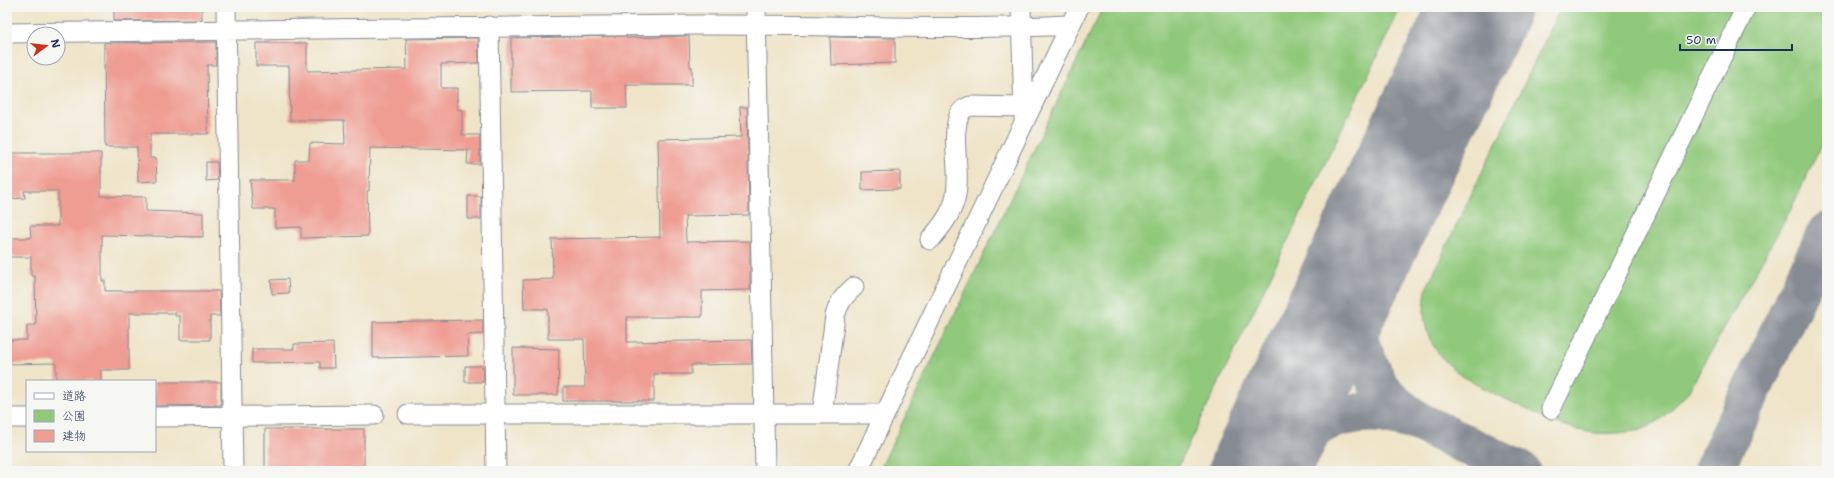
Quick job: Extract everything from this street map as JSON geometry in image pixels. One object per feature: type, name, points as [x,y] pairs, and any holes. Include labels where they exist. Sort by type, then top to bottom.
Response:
[{"type":"street","points":[[226,7],[233,471]]},
{"type":"street","points":[[1021,7],[1024,113]]},
{"type":"street","points":[[858,471],[1024,113],[1079,7]]},
{"type":"street","points":[[1551,409],[1746,7]]},
{"type":"street","points":[[7,33],[490,26],[756,16],[1021,28],[1070,25]]},
{"type":"street","points":[[756,16],[765,471]]},
{"type":"street","points":[[490,26],[496,471]]},
{"type":"street","points":[[930,240],[948,217],[956,197],[956,127],[959,115],[963,109],[970,106],[1024,113]]},
{"type":"street","points":[[822,414],[835,316],[838,304],[854,287]]},
{"type":"street","points":[[408,414],[885,414]]},
{"type":"street","points":[[156,417],[374,415]]},
{"type":"street","points":[[7,418],[26,418]]},
{"type":"green space","points":[[1103,7],[1401,7],[1176,471],[879,471]]},
{"type":"green space","points":[[1561,7],[1827,7],[1827,133],[1790,211],[1687,394],[1660,419],[1648,427],[1639,430],[1611,434],[1581,431],[1540,416],[1488,391],[1465,378],[1445,361],[1437,351],[1427,332],[1424,308],[1426,289]]},
{"type":"building","points":[[114,7],[202,7],[202,20],[114,21]]},
{"type":"building","points":[[626,36],[626,38],[689,36],[692,85],[626,85],[627,108],[592,108],[592,91],[511,92],[511,38]]},
{"type":"building","points":[[830,37],[895,38],[895,63],[831,65]]},
{"type":"building","points":[[478,38],[479,63],[441,64],[441,88],[457,88],[457,109],[462,110],[462,135],[480,135],[480,164],[467,164],[468,150],[370,148],[369,191],[367,191],[368,236],[301,238],[301,227],[275,228],[275,209],[253,209],[250,180],[295,180],[295,160],[309,160],[310,143],[345,144],[344,120],[290,120],[289,66],[256,66],[256,43],[307,43],[307,71],[407,69],[406,39]]},
{"type":"building","points":[[216,42],[216,65],[207,65],[208,134],[150,134],[150,158],[156,158],[157,181],[138,182],[137,147],[105,147],[104,43]]},
{"type":"building","points":[[740,107],[747,107],[749,215],[685,216],[686,242],[750,241],[750,290],[702,291],[702,317],[627,317],[627,342],[751,340],[752,364],[691,365],[691,374],[654,374],[654,401],[563,401],[563,387],[585,387],[584,339],[548,339],[548,309],[524,309],[523,280],[553,279],[552,239],[660,237],[658,139],[741,137]]},
{"type":"building","points":[[7,153],[101,153],[101,196],[146,197],[146,211],[203,213],[203,237],[102,235],[102,281],[105,281],[105,291],[219,291],[220,316],[210,316],[210,340],[180,340],[180,316],[175,316],[175,313],[129,313],[129,370],[101,370],[101,380],[56,380],[56,363],[7,364],[7,340],[27,340],[27,325],[36,325],[35,276],[31,276],[31,257],[7,257],[7,238],[31,238],[30,226],[58,226],[58,191],[24,191],[25,198],[7,199]]},
{"type":"building","points":[[206,162],[217,162],[218,180],[206,181]]},
{"type":"building","points":[[900,171],[900,189],[862,190],[862,172]]},
{"type":"building","points":[[468,196],[481,196],[481,219],[468,219]]},
{"type":"building","points":[[288,279],[289,293],[272,294],[271,280]]},
{"type":"building","points":[[483,320],[483,334],[467,335],[468,356],[373,358],[373,322]]},
{"type":"building","points":[[333,343],[334,368],[320,368],[320,362],[252,363],[252,349],[294,349],[294,344]]},
{"type":"building","points":[[513,348],[559,349],[558,395],[513,395]]},
{"type":"building","points":[[465,366],[483,366],[484,382],[465,382]]},
{"type":"building","points":[[156,382],[221,382],[221,405],[156,406]]},
{"type":"building","points":[[265,429],[364,429],[364,471],[265,471]]},
{"type":"taxiway","points":[[1713,471],[1827,232]]},
{"type":"taxiway","points":[[1363,252],[1355,288],[1354,317],[1361,348],[1379,387],[1396,405],[1419,422],[1521,471]]},
{"type":"taxiway","points":[[1262,471],[1273,458],[1299,436],[1330,420],[1347,415],[1381,413],[1419,422]]},
{"type":"runway","points":[[1259,471],[1480,7]]}]
